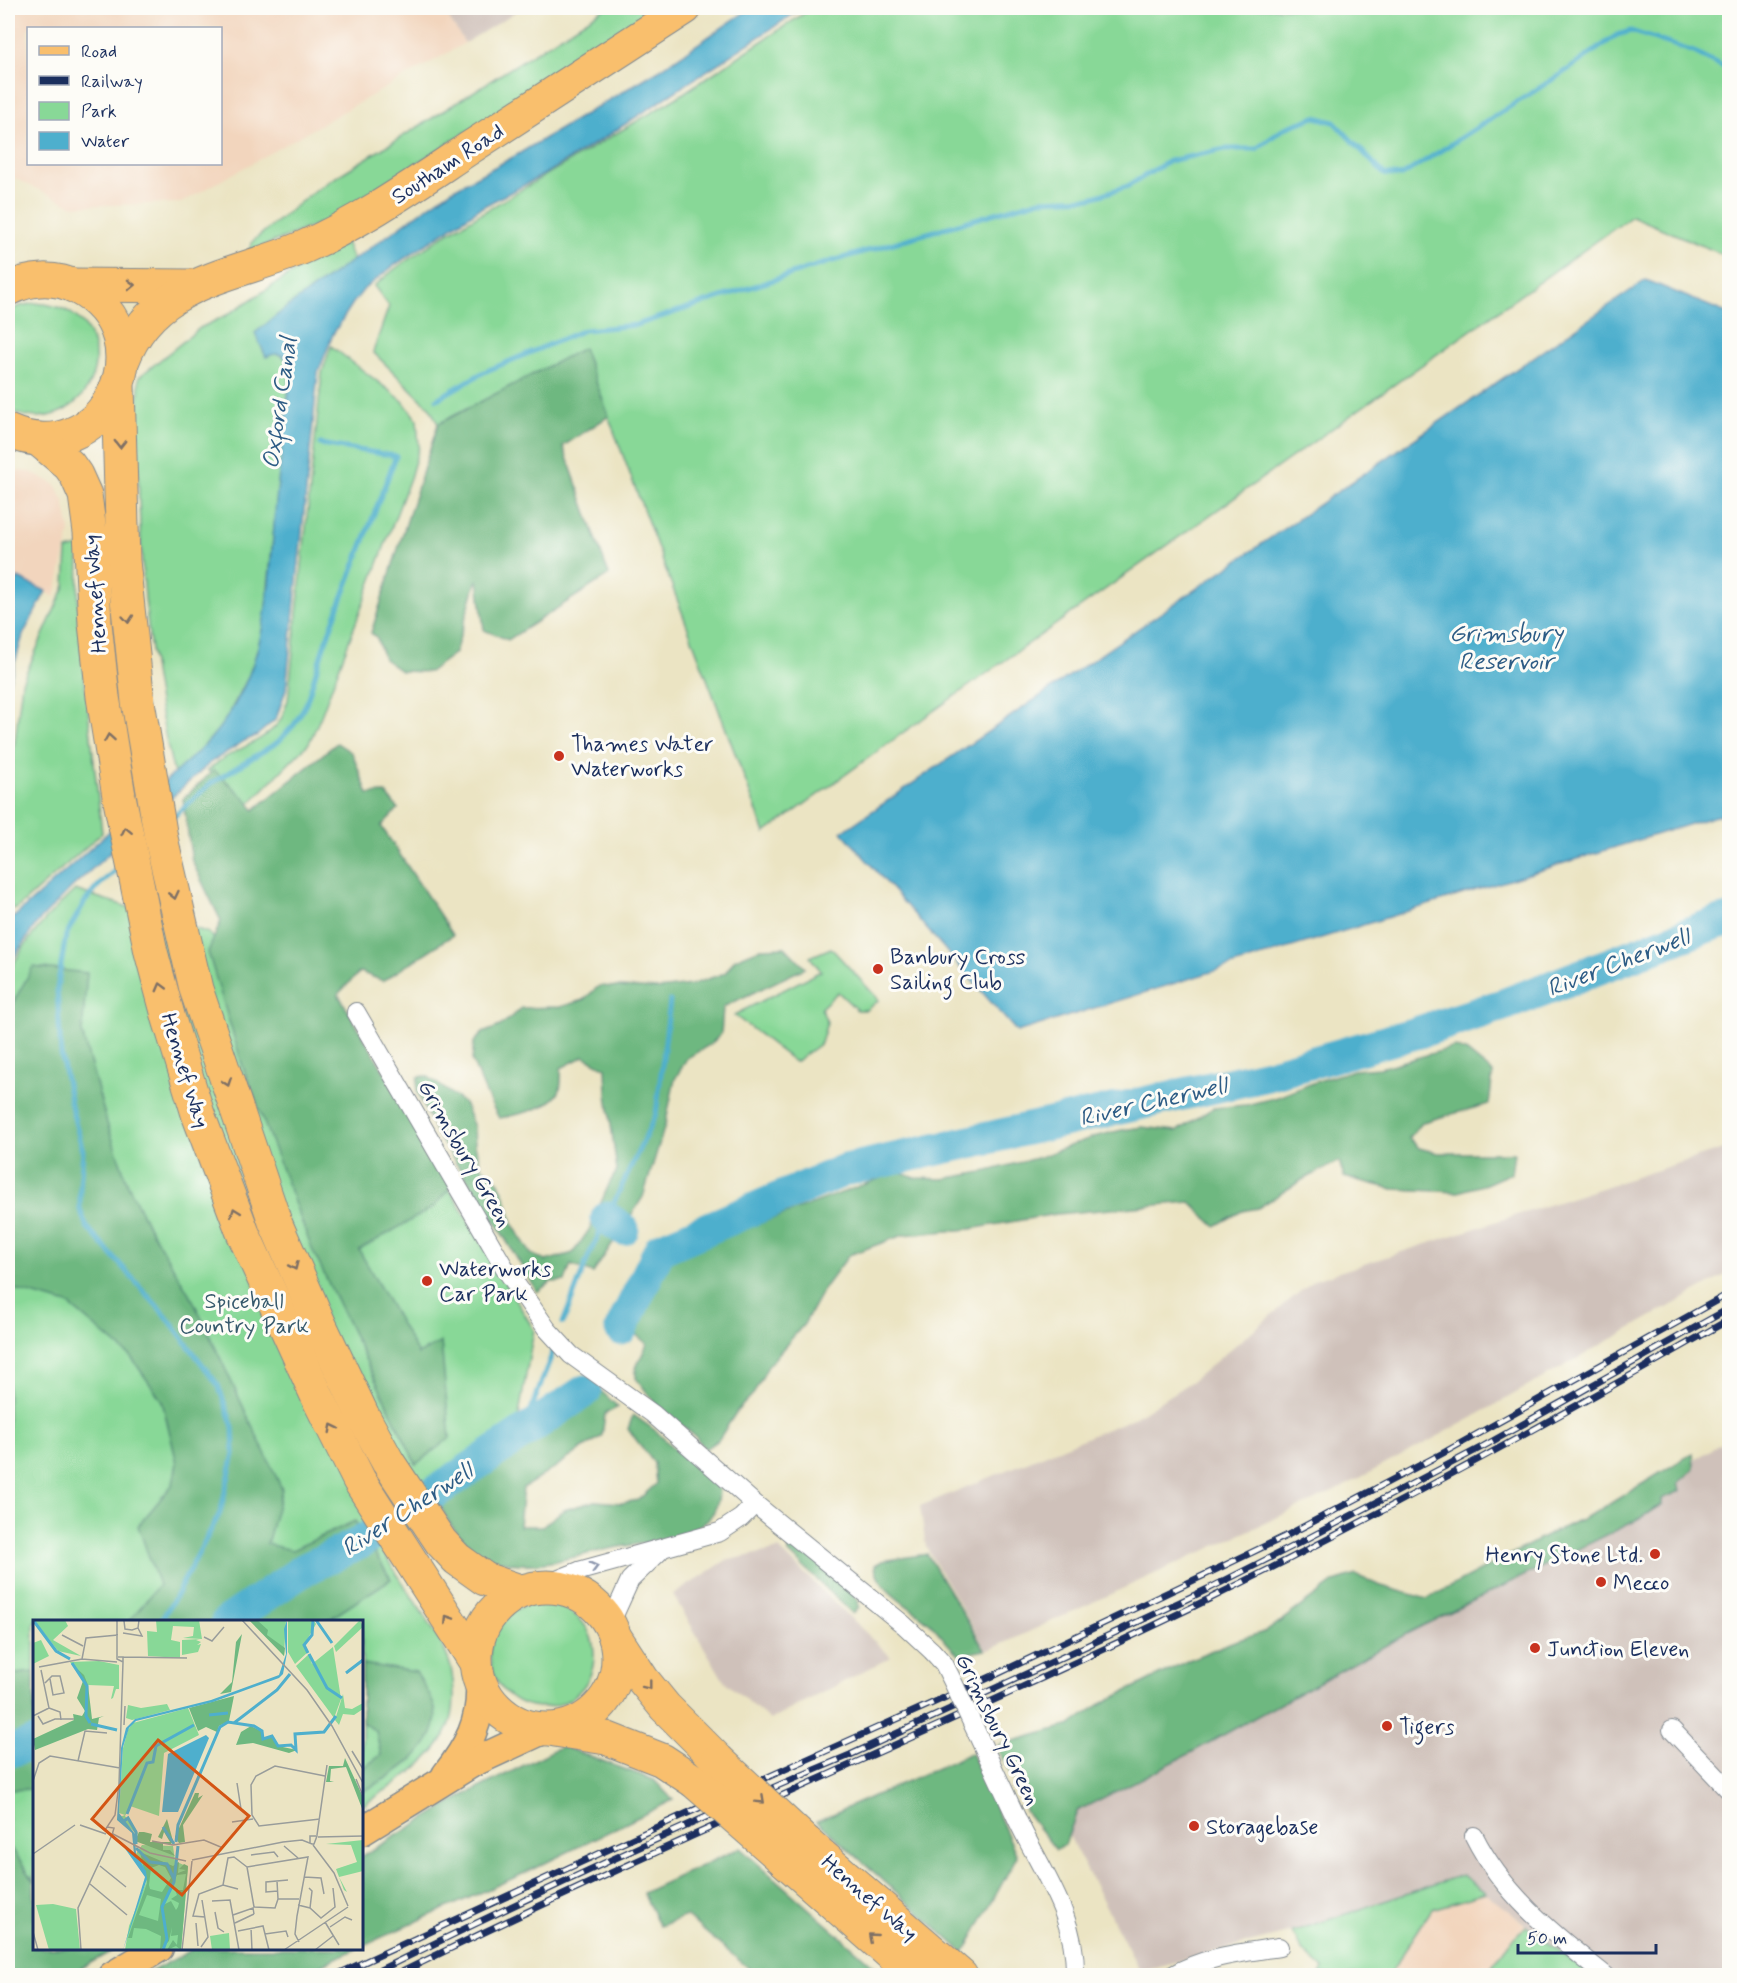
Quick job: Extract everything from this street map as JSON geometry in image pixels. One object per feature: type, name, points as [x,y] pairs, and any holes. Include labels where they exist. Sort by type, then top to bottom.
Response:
[{"type":"highway","name":"Southam Road","points":[[18,435],[59,438],[78,431],[96,420],[109,404],[134,336],[144,323],[169,300],[193,286],[288,253],[356,221],[685,8]]},
{"type":"highway","name":"Southam Road","points":[[8,289],[20,283],[57,282],[193,286]]},
{"type":"highway","name":"Hennef Way","points":[[57,282],[89,294],[103,307],[114,323],[120,341],[123,561],[138,702],[148,770],[161,838],[196,989],[275,1222],[363,1416],[388,1462],[441,1542],[457,1559],[485,1579],[530,1589]]},
{"type":"highway","name":"Hennef Way","points":[[18,435],[69,465],[85,495],[103,697],[119,796],[151,952],[198,1114],[243,1233],[319,1400],[359,1480],[423,1577],[477,1672]]},
{"type":"highway","points":[[560,1588],[580,1595],[597,1607],[643,1680],[665,1707],[718,1760],[794,1851],[662,1760],[606,1738],[523,1726],[505,1716],[490,1702],[477,1672],[478,1639],[487,1619],[501,1602],[530,1589],[560,1588]]},
{"type":"highway","points":[[549,1730],[575,1724],[593,1713],[607,1698],[616,1679],[619,1658],[613,1631]]},
{"type":"highway","name":"Hennef Way","points":[[794,1851],[916,1976]]},
{"type":"highway","name":"Hennef Way","points":[[794,1851],[961,1976]]},
{"type":"main road","points":[[8,270],[22,277],[57,282]]},
{"type":"main road","points":[[439,1783],[466,1747],[475,1730],[480,1712],[477,1672]]},
{"type":"main road","points":[[363,1830],[480,1759],[549,1730]]},
{"type":"main road","points":[[112,1976],[156,1950]]},
{"type":"street","name":"Grimsbury Green","points":[[356,1012],[526,1301],[546,1329],[578,1360],[652,1414],[755,1504],[827,1560],[904,1625],[944,1664],[1036,1859],[1063,1907],[1070,1928],[1076,1976]]},
{"type":"street","points":[[530,1589],[579,1571],[720,1532],[741,1518],[755,1504]]},
{"type":"street","points":[[613,1631],[630,1580],[661,1550]]},
{"type":"street","points":[[1672,1730],[1730,1791]]},
{"type":"street","points":[[1474,1836],[1499,1878],[1522,1904],[1606,1976]]},
{"type":"street","points":[[1171,1976],[1185,1967],[1210,1958],[1279,1947]]},
{"type":"shaded area","points":[[8,8],[442,8],[465,43],[181,203],[73,206],[8,175]]},
{"type":"shaded area","points":[[442,8],[522,8],[465,43]]},
{"type":"shaded area","points":[[8,470],[31,472],[56,485],[64,501],[70,531],[55,597],[18,578],[8,599]]},
{"type":"shaded area","points":[[1729,1147],[1729,1273],[1470,1419],[1341,1488],[987,1651],[926,1547],[920,1506],[1134,1418],[1192,1381],[1314,1280]]},
{"type":"shaded area","points":[[1729,1438],[1729,1975],[1591,1975],[1462,1875],[1292,1932],[1140,1971],[1054,1808],[1660,1482]]},
{"type":"shaded area","points":[[779,1549],[891,1657],[770,1720],[724,1681],[673,1595],[725,1561]]},
{"type":"shaded area","points":[[1486,1893],[1527,1926],[1509,1943],[1485,1975],[1389,1976],[1432,1908]]},
{"type":"green space","points":[[605,8],[664,8],[323,222],[248,252],[253,241],[331,180]]},
{"type":"green space","points":[[812,8],[1729,8],[1729,257],[1632,216],[765,833],[583,349],[438,424],[430,408],[373,352],[389,306],[374,286],[443,236],[676,98]]},
{"type":"green space","points":[[346,242],[353,260],[287,307],[272,321],[273,353],[283,356],[291,364],[264,625],[251,672],[222,726],[174,774],[154,676],[143,576],[138,476],[139,377],[200,328],[227,315],[300,268]]},
{"type":"green space","points":[[35,303],[63,309],[85,326],[93,342],[95,359],[92,376],[85,392],[73,405],[57,414],[30,417],[8,408],[8,312],[17,307]]},
{"type":"green space","points":[[331,346],[403,401],[417,420],[419,447],[410,478],[309,743],[246,807],[208,771],[272,730],[281,720],[288,700],[322,373]]},
{"type":"green space","points":[[583,348],[609,416],[563,446],[609,575],[508,640],[484,630],[478,580],[455,653],[429,672],[401,671],[384,659],[377,638],[371,633],[438,424]]},
{"type":"green space","points":[[79,547],[78,621],[102,833],[16,909],[10,908],[8,846],[11,775],[22,682],[65,586],[67,550]]},
{"type":"green space","points":[[337,743],[352,753],[368,794],[386,793],[398,809],[381,826],[453,935],[383,981],[360,972],[338,994],[452,1186],[434,1207],[359,1250],[418,1354],[441,1342],[450,1438],[416,1464],[312,1249],[243,1067],[208,952],[221,921],[192,861],[183,799],[214,770],[245,798],[254,810]]},
{"type":"green space","name":"Spiceball Country Park","points":[[75,890],[209,933],[375,1112],[417,1135],[534,1330],[518,1420],[363,1522],[440,1642],[451,1668],[454,1693],[449,1728],[437,1746],[407,1775],[363,1805],[363,1620],[33,1620],[33,1950],[113,1950],[69,1975],[8,1975],[8,975],[21,950],[55,909]]},
{"type":"green space","points":[[785,947],[805,968],[723,1007],[721,1034],[711,1044],[687,1058],[675,1079],[665,1125],[643,1197],[593,1273],[571,1265],[565,1281],[551,1282],[537,1292],[497,1225],[436,1133],[417,1091],[418,1077],[427,1076],[464,1103],[474,1127],[475,1145],[481,1166],[498,1181],[506,1198],[513,1225],[531,1254],[546,1261],[573,1253],[589,1230],[617,1171],[606,1068],[584,1056],[561,1068],[560,1090],[548,1103],[532,1110],[499,1118],[472,1061],[474,1042],[483,1033],[500,1026],[522,1008],[560,1007],[583,1000],[599,986],[658,989],[691,985],[725,973],[735,959],[762,948]]},
{"type":"green space","points":[[831,948],[879,1000],[866,1010],[857,1010],[838,992],[821,1008],[827,1022],[821,1043],[795,1062],[734,1015],[821,971],[810,957]]},
{"type":"green space","points":[[33,967],[87,973],[82,1033],[107,1123],[128,1185],[147,1224],[193,1300],[282,1489],[267,1544],[292,1550],[355,1521],[391,1579],[329,1620],[130,1620],[159,1585],[138,1526],[173,1484],[177,1463],[162,1401],[131,1357],[68,1304],[13,1289],[8,1291],[8,1022],[14,1001]]},
{"type":"green space","points":[[1455,1047],[1467,1052],[1493,1073],[1489,1104],[1423,1122],[1409,1138],[1419,1148],[1438,1153],[1514,1153],[1511,1173],[1486,1184],[1458,1192],[1393,1189],[1344,1177],[1339,1161],[1302,1180],[1258,1208],[1242,1211],[1215,1226],[1190,1202],[1056,1214],[970,1229],[903,1235],[849,1255],[824,1288],[804,1324],[768,1366],[754,1393],[737,1411],[719,1439],[705,1449],[696,1437],[655,1403],[636,1378],[636,1368],[647,1344],[633,1332],[665,1259],[897,1172],[916,1178],[943,1179],[988,1171],[1040,1157],[1093,1137],[1122,1130],[1142,1127],[1177,1131],[1213,1108],[1246,1105],[1278,1097],[1354,1070],[1380,1068]]},
{"type":"green space","points":[[601,1391],[618,1407],[605,1414],[602,1436],[523,1488],[519,1526],[542,1526],[564,1510],[595,1501],[622,1503],[638,1500],[656,1484],[654,1463],[628,1429],[633,1415],[656,1431],[680,1455],[705,1473],[719,1489],[717,1505],[712,1515],[701,1525],[679,1535],[550,1562],[515,1564],[498,1561],[476,1551],[451,1525],[444,1514],[438,1496],[576,1407],[592,1392]]},
{"type":"green space","points":[[1693,1453],[1694,1469],[1678,1483],[1680,1491],[1662,1499],[1662,1505],[1635,1521],[1410,1632],[1185,1756],[1077,1811],[1065,1845],[1056,1850],[1025,1811],[1023,1796],[997,1749],[999,1745],[1071,1725],[1099,1705],[1191,1659],[1267,1631],[1334,1582],[1356,1575],[1378,1585],[1427,1599],[1596,1512]]},
{"type":"green space","points":[[788,1549],[803,1549],[853,1594],[858,1600],[859,1607],[853,1614],[788,1552]]},
{"type":"green space","points":[[927,1554],[985,1650],[960,1655],[931,1624],[888,1591],[877,1574],[875,1565],[882,1561]]},
{"type":"green space","points":[[542,1603],[562,1607],[579,1618],[590,1635],[594,1655],[590,1675],[579,1692],[562,1703],[542,1707],[522,1703],[505,1692],[494,1675],[490,1655],[494,1635],[505,1618],[522,1607]]},
{"type":"green space","points":[[363,1664],[416,1672],[435,1709],[435,1723],[430,1737],[412,1760],[363,1791],[363,1768],[381,1755],[376,1731],[363,1723]]},
{"type":"green space","points":[[33,1672],[33,1789],[8,1790],[8,1675]]},
{"type":"green space","points":[[562,1746],[654,1780],[673,1800],[527,1872],[363,1946],[363,1855],[465,1795]]},
{"type":"green space","points":[[971,1753],[1017,1856],[964,1953],[817,1821]]},
{"type":"green space","points":[[8,1847],[13,1850],[33,1880],[33,1950],[113,1950],[69,1975],[8,1975]]},
{"type":"green space","points":[[740,1848],[884,1975],[757,1975],[686,1916],[660,1926],[643,1893]]},
{"type":"green space","points":[[1462,1875],[1486,1893],[1432,1909],[1389,1975],[1320,1975],[1323,1969],[1301,1949],[1292,1932]]},
{"type":"green space","points":[[1527,1926],[1591,1975],[1485,1975],[1509,1943]]},
{"type":"green space","points":[[191,1950],[354,1950],[299,1975],[145,1975]]},
{"type":"water","points":[[751,8],[803,8],[607,136],[543,175],[482,207],[396,264],[364,289],[353,303],[333,334],[318,373],[286,689],[276,719],[256,736],[211,762],[71,888],[36,924],[8,966],[8,917],[14,917],[200,750],[224,722],[241,692],[254,661],[267,596],[291,364],[280,354],[266,357],[255,333],[287,307],[452,190],[515,156],[659,70]]},
{"type":"water","name":"Grimsbury Reservoir","points":[[1646,280],[1729,314],[1729,812],[1017,1032],[842,832]]},
{"type":"water","points":[[18,578],[46,591],[23,635],[8,687],[8,603]]},
{"type":"waterway","points":[[437,399],[484,372],[584,330],[636,325],[819,265],[1040,200],[1091,198],[1128,186],[1169,161],[1225,149],[1256,149],[1285,128],[1315,117],[1334,122],[1384,174],[1401,176],[1569,69],[1617,35],[1631,31],[1694,52],[1730,70]]},
{"type":"waterway","points":[[169,821],[210,784],[278,742],[294,725],[306,704],[324,646],[396,456],[320,444]]},
{"type":"waterway","points":[[122,864],[97,887],[84,903],[66,935],[57,989],[61,1054],[83,1151],[80,1210],[87,1227],[166,1316],[218,1385],[233,1427],[234,1454],[220,1513],[161,1620]]},
{"type":"waterway","name":"River Cherwell","points":[[621,1329],[660,1249],[845,1170],[1268,1075],[1416,1033],[1506,1004],[1716,923],[1730,920]]},
{"type":"waterway","points":[[563,1323],[589,1255],[656,1114],[670,1001]]},
{"type":"waterway","points":[[607,1218],[623,1229]]},
{"type":"waterway","points":[[522,1434],[554,1349]]},
{"type":"waterway","name":"River Cherwell","points":[[230,1620],[305,1569],[360,1543],[585,1391]]},
{"type":"waterway","name":"River Cherwell","points":[[8,1752],[33,1743]]},
{"type":"railway","points":[[334,1976],[681,1816],[995,1675],[1284,1537],[1445,1452],[1730,1293]]},
{"type":"railway","points":[[368,1976],[607,1862],[850,1755],[1210,1588],[1482,1447],[1730,1308]]},
{"type":"railway","points":[[394,1976],[597,1879],[1006,1694],[1209,1599],[1472,1463],[1730,1319]]},
{"type":"place","name":"Thames Water Waterworks","points":[[559,756]]},
{"type":"place","name":"Banbury Cross Sailing Club","points":[[878,969]]},
{"type":"place","name":"Waterworks Car Park","points":[[427,1281]]},
{"type":"place","name":"Henry Stone Ltd.","points":[[1655,1554]]},
{"type":"place","name":"Mecco","points":[[1601,1582]]},
{"type":"place","name":"Junction Eleven","points":[[1535,1648]]},
{"type":"place","name":"Tigers","points":[[1387,1726]]},
{"type":"place","name":"Storagebase","points":[[1194,1826]]},
{"type":"water label","name":"Oxford Canal","points":[[279,403]]}]
